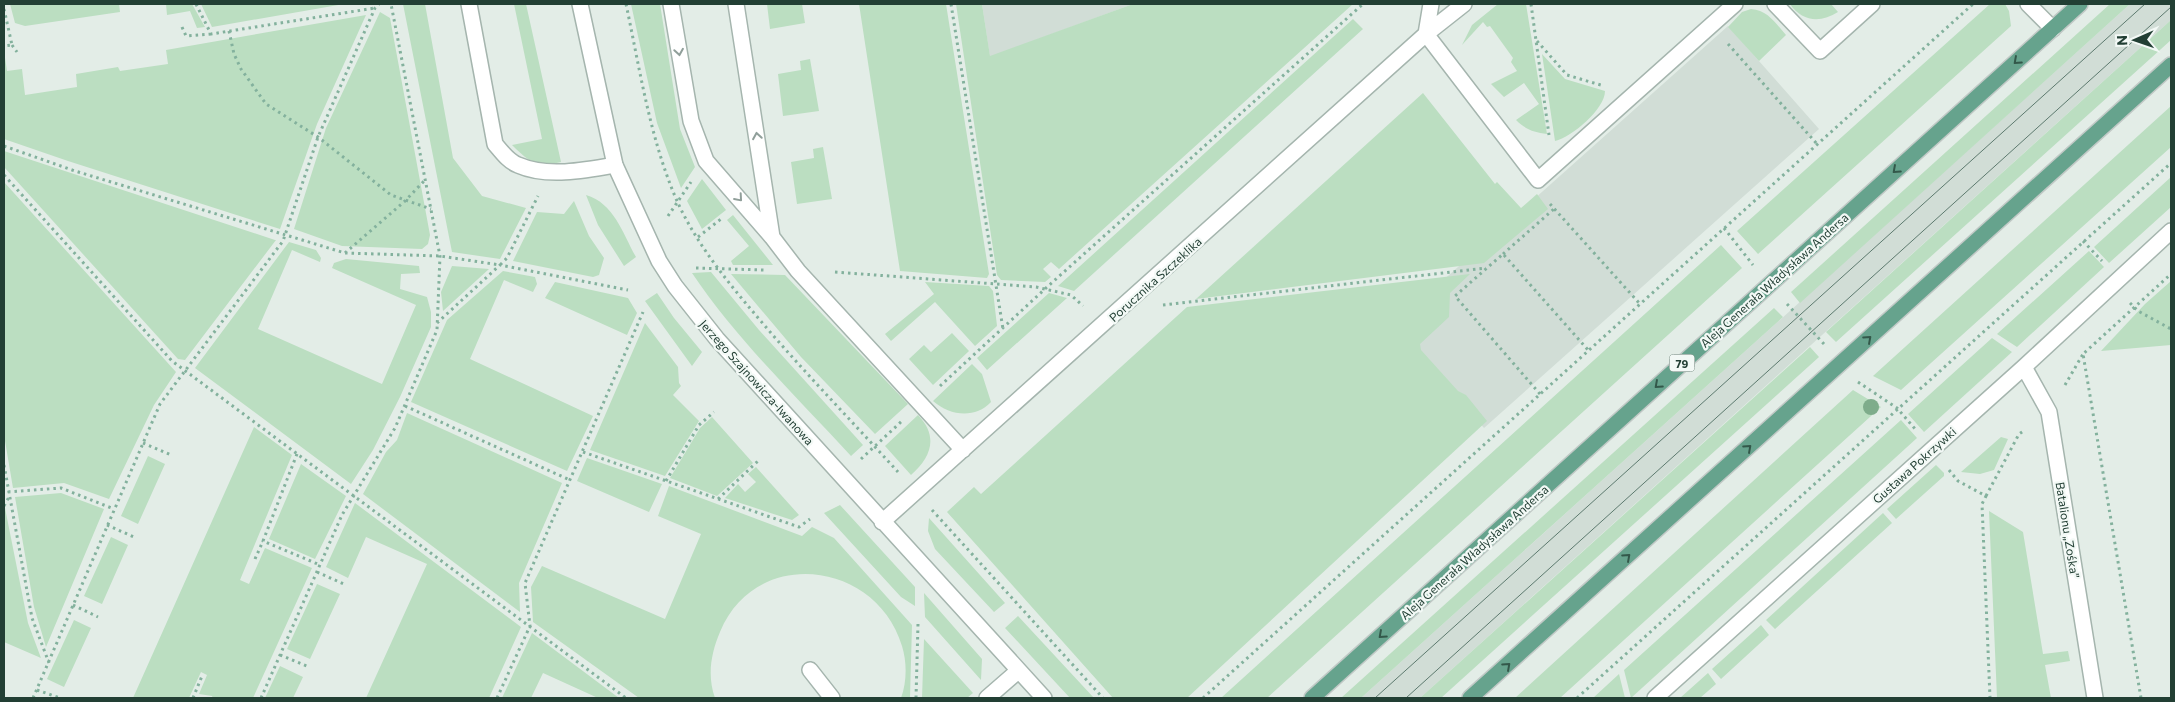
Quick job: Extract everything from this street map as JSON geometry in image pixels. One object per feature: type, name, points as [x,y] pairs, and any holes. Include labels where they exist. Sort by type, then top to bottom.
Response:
[{"type":"main road","name":"Aleja Generała Władysława Andersa","points":[[1312,698],[2080,4]]},
{"type":"main road","points":[[1470,698],[2171,65]]},
{"type":"street","points":[[469,4],[496,144],[506,157],[518,165],[551,171],[570,172],[615,165]]},
{"type":"street","name":"Jerzego Szajnowicza-Iwanowa","points":[[580,4],[615,165],[659,261],[675,286],[717,339],[1044,698]]},
{"type":"street","points":[[672,4],[691,121],[706,161],[772,236],[798,271],[964,450]]},
{"type":"street","points":[[736,4],[772,236]]},
{"type":"street","points":[[1431,4],[1426,34],[1538,180],[1735,4]]},
{"type":"street","name":"Porucznika Szczeklika","points":[[882,522],[1426,34],[1464,4]]},
{"type":"street","points":[[1776,4],[1820,50],[1872,4]]},
{"type":"street","points":[[2028,4],[2053,29]]},
{"type":"street","name":"Gustawa Pokrzywki","points":[[1655,698],[2024,367],[2171,231]]},
{"type":"street","name":"Batalionu „Zośka”","points":[[2024,367],[2049,412],[2095,698]]},
{"type":"street","points":[[810,670],[832,698]]},
{"type":"street","points":[[987,698],[1018,671]]},
{"type":"path","points":[[196,4],[211,34]]},
{"type":"path","points":[[33,698],[160,404],[283,241],[318,137],[376,8],[380,4]]},
{"type":"path","points":[[261,698],[342,515],[395,428],[437,330],[440,256],[391,4]]},
{"type":"path","points":[[626,4],[654,134],[677,201],[718,268],[794,360],[899,474]]},
{"type":"path","points":[[951,4],[994,283],[1003,329]]},
{"type":"path","points":[[860,459],[1046,288],[1363,4]]},
{"type":"path","points":[[1531,4],[1550,139]]},
{"type":"path","points":[[1203,698],[1973,4]]},
{"type":"path","points":[[182,27],[186,36],[211,34],[376,8]]},
{"type":"path","points":[[4,9],[12,45],[16,52]]},
{"type":"path","points":[[229,31],[234,54],[241,69],[266,104],[318,137],[368,179],[391,195],[431,210]]},
{"type":"path","points":[[1724,39],[1817,144]]},
{"type":"path","points":[[1536,41],[1567,75],[1606,86],[1611,85]]},
{"type":"path","points":[[4,46],[12,45]]},
{"type":"path","points":[[4,146],[75,171],[345,253],[440,256],[500,265],[628,290]]},
{"type":"path","points":[[665,221],[706,161]]},
{"type":"path","points":[[1577,698],[2171,163]]},
{"type":"path","points":[[437,323],[507,258],[551,171]]},
{"type":"path","points":[[4,175],[172,361],[626,698]]},
{"type":"path","points":[[345,253],[405,201],[426,180]]},
{"type":"path","points":[[1546,199],[1640,304]]},
{"type":"path","points":[[1540,394],[1454,296],[1555,208]]},
{"type":"path","points":[[1724,228],[1755,268]]},
{"type":"path","points":[[2083,241],[2107,266]]},
{"type":"path","points":[[1503,254],[1589,350]]},
{"type":"path","points":[[689,267],[798,271],[1046,288],[1071,294],[1089,313],[1486,268]]},
{"type":"path","points":[[1990,698],[1982,504],[2020,434],[2049,412],[2083,354],[2171,274]]},
{"type":"path","points":[[2129,301],[2135,308],[2171,329]]},
{"type":"path","points":[[1792,309],[1819,338]]},
{"type":"path","points":[[497,698],[530,626],[525,583],[643,312]]},
{"type":"path","points":[[2083,354],[2140,698]]},
{"type":"path","points":[[1852,378],[1897,408],[1921,436]]},
{"type":"path","points":[[405,406],[570,480]]},
{"type":"path","points":[[666,481],[699,425],[714,412]]},
{"type":"path","points":[[143,443],[171,455]]},
{"type":"path","points":[[583,452],[799,527],[810,519]]},
{"type":"path","points":[[255,559],[297,454]]},
{"type":"path","points":[[718,499],[758,461]]},
{"type":"path","points":[[4,465],[32,618],[49,663]]},
{"type":"path","points":[[1946,467],[1958,481],[1986,496]]},
{"type":"path","points":[[8,494],[61,488],[114,509]]},
{"type":"path","points":[[4,506],[8,494]]},
{"type":"path","points":[[929,507],[1104,698]]},
{"type":"path","points":[[107,525],[134,537]]},
{"type":"path","points":[[263,541],[320,565]]},
{"type":"path","points":[[317,572],[346,585]]},
{"type":"path","points":[[73,605],[98,617]]},
{"type":"path","points":[[916,698],[918,624]]},
{"type":"path","points":[[280,655],[309,667]]},
{"type":"path","points":[[193,698],[202,676]]},
{"type":"path","points":[[37,690],[60,698]]},
{"type":"shaded area","points":[[982,4],[1133,4],[990,57]]},
{"type":"shaded area","points":[[2130,4],[2171,4],[2171,20],[1420,698],[1361,698]]},
{"type":"shaded area","points":[[1728,26],[1819,129],[1484,428],[1393,325]]},
{"type":"green space","points":[[10,4],[119,4],[120,12],[25,26],[15,23]]},
{"type":"green space","points":[[166,4],[192,4],[205,27],[197,28],[190,11],[167,15]]},
{"type":"green space","points":[[201,4],[344,4],[212,27]]},
{"type":"green space","points":[[403,4],[425,4],[453,158],[482,196],[526,208],[500,259],[452,252]]},
{"type":"green space","points":[[514,4],[526,4],[561,162],[539,164],[523,156],[512,145],[542,139]]},
{"type":"green space","points":[[631,4],[660,4],[680,129],[695,167],[681,188],[657,123]]},
{"type":"green space","points":[[767,4],[802,4],[805,23],[770,29]]},
{"type":"green space","points":[[859,4],[946,4],[989,274],[987,278],[900,271]]},
{"type":"green space","points":[[956,4],[982,4],[990,56],[1133,4],[1353,4],[1059,269],[1051,262],[1043,269],[1051,277],[1045,282],[1001,280],[997,275]]},
{"type":"green space","points":[[1498,4],[1526,4],[1547,134],[1530,130],[1516,120],[1539,104],[1524,83],[1504,97],[1491,84],[1517,71],[1511,62],[1513,58],[1490,26],[1487,27],[1483,22],[1462,45],[1472,25]]},
{"type":"green space","points":[[1790,4],[1831,4],[1838,12],[1825,18],[1812,19],[1800,14]]},
{"type":"green space","points":[[1990,4],[2005,4],[2009,11],[2011,26],[1758,254],[1737,231]]},
{"type":"green space","points":[[2110,4],[2130,4],[1800,303],[1791,292]]},
{"type":"green space","points":[[1751,9],[1767,15],[1786,35],[1759,61],[1728,27],[1742,12]]},
{"type":"green space","points":[[380,12],[390,18],[430,235],[428,244],[422,249],[342,246],[294,229],[326,128]]},
{"type":"green space","points":[[366,15],[317,124],[280,229],[4,139],[4,51],[7,71],[22,69],[25,95],[77,87],[76,74],[118,67],[120,71],[168,64],[166,50]]},
{"type":"green space","points":[[1353,19],[1363,29],[1074,291],[1058,286]]},
{"type":"green space","points":[[2171,20],[2171,40],[1836,342],[1826,332]]},
{"type":"green space","points":[[1542,54],[1565,79],[1605,91],[1604,98],[1594,114],[1570,134],[1555,141]]},
{"type":"green space","points":[[810,59],[819,111],[783,116],[778,74],[801,70],[800,61]]},
{"type":"green space","points":[[1423,93],[1495,184],[1497,182],[1521,208],[1537,194],[1548,209],[1484,263],[1196,299]]},
{"type":"green space","points":[[2171,106],[2171,147],[1901,390],[1873,376]]},
{"type":"green space","points":[[823,147],[832,199],[797,204],[791,162],[814,158],[813,149]]},
{"type":"green space","points":[[4,151],[276,240],[185,360],[178,359],[4,167]]},
{"type":"green space","points":[[2171,177],[2171,207],[2109,263],[2094,247]]},
{"type":"green space","points":[[702,179],[726,210],[702,229],[687,201]]},
{"type":"green space","points":[[4,182],[176,372],[154,405],[109,499],[64,483],[13,488],[4,435]]},
{"type":"green space","points":[[586,195],[604,205],[622,229],[636,257],[624,266],[598,225]]},
{"type":"green space","points":[[574,201],[589,236],[604,258],[599,275],[593,277],[513,261],[537,212],[564,214]]},
{"type":"green space","points":[[733,215],[773,265],[733,265],[731,261],[749,246],[727,220]]},
{"type":"green space","points":[[289,242],[316,250],[321,258],[320,262],[292,250],[258,329],[382,384],[416,305],[332,268],[334,263],[346,259],[419,266],[420,273],[401,274],[400,289],[427,297],[431,312],[431,327],[400,397],[373,450],[351,484],[195,368]]},
{"type":"green space","points":[[1721,245],[1742,268],[1267,698],[1221,698]]},
{"type":"green space","points":[[2089,251],[2104,267],[2017,347],[1997,334]]},
{"type":"green space","points":[[452,266],[489,269],[443,311],[441,292]]},
{"type":"green space","points":[[503,271],[535,277],[537,284],[533,292],[504,280],[470,359],[593,416],[567,471],[411,402],[447,320]]},
{"type":"green space","points":[[711,272],[759,330],[863,445],[851,456],[728,322],[692,273]]},
{"type":"green space","points":[[731,274],[785,275],[908,404],[875,434],[801,357]]},
{"type":"green space","points":[[1470,274],[1450,293],[1449,317],[1420,344],[1421,350],[1458,391],[1466,395],[1487,421],[1187,698],[1113,698],[947,512],[974,487],[981,494],[1187,307]]},
{"type":"green space","points":[[2171,281],[2171,345],[2101,351],[2145,304]]},
{"type":"green space","points":[[555,282],[628,298],[637,313],[627,335],[545,298]]},
{"type":"green space","points":[[925,282],[989,286],[993,291],[997,326],[975,346],[935,302],[891,341],[885,334],[934,294]]},
{"type":"green space","points":[[657,293],[674,318],[702,352],[692,366],[645,301]]},
{"type":"green space","points":[[1049,293],[1067,298],[987,370],[977,358]]},
{"type":"green space","points":[[1774,308],[1783,317],[1361,698],[1341,698]]},
{"type":"green space","points":[[645,323],[678,367],[679,383],[681,386],[673,395],[699,421],[665,476],[590,450]]},
{"type":"green space","points":[[952,333],[969,351],[933,385],[909,359],[924,345],[931,352]]},
{"type":"green space","points":[[1992,338],[2012,352],[1924,432],[1908,414]]},
{"type":"green space","points":[[1810,347],[1819,357],[1441,698],[1420,698]]},
{"type":"green space","points":[[972,364],[982,374],[991,402],[978,411],[962,414],[947,410],[933,401]]},
{"type":"green space","points":[[1853,390],[1881,407],[1560,698],[1515,698]]},
{"type":"green space","points":[[407,413],[562,483],[519,583],[520,612],[363,494],[386,452],[397,440]]},
{"type":"green space","points":[[918,415],[929,431],[930,447],[928,454],[911,475],[885,446]]},
{"type":"green space","points":[[712,417],[753,463],[717,496],[670,478],[700,428]]},
{"type":"green space","points":[[1901,420],[1917,438],[1631,698],[1624,670]]},
{"type":"green space","points":[[254,427],[292,455],[240,580],[249,584],[265,548],[312,568],[253,698],[213,698],[212,696],[199,694],[207,675],[201,672],[189,698],[133,698]]},
{"type":"green space","points":[[2001,437],[2008,439],[1994,470],[1980,474],[1961,472]]},
{"type":"green space","points":[[148,456],[165,464],[138,524],[121,516]]},
{"type":"green space","points":[[587,458],[662,484],[649,512],[577,481]]},
{"type":"green space","points":[[301,464],[346,496],[315,559],[269,539]]},
{"type":"green space","points":[[1936,465],[1944,473],[1944,476],[1896,519],[1887,509]]},
{"type":"green space","points":[[756,467],[799,515],[792,520],[725,498],[738,484],[745,492],[756,482],[748,474]]},
{"type":"green space","points":[[669,486],[802,536],[812,527],[834,538],[912,625],[910,698],[901,698],[906,672],[905,659],[902,646],[888,617],[868,595],[842,581],[814,574],[786,576],[760,586],[737,604],[720,632],[712,656],[711,681],[715,698],[639,698],[533,622],[531,587],[542,566],[665,619],[701,534],[658,516]]},
{"type":"green space","points":[[61,493],[104,509],[46,647],[34,607],[15,497]]},
{"type":"green space","points":[[355,503],[521,627],[489,698],[366,698],[427,564],[366,537],[348,578],[326,567]]},
{"type":"green space","points":[[840,505],[915,587],[915,606],[901,597],[824,513]]},
{"type":"green space","points":[[5,508],[28,623],[41,658],[4,642]]},
{"type":"green space","points":[[1989,511],[2023,532],[2043,654],[2068,651],[2070,661],[2045,665],[2051,698],[1997,698]]},
{"type":"green space","points":[[1883,513],[1892,523],[1775,629],[1766,620]]},
{"type":"green space","points":[[929,518],[1005,603],[994,612],[935,549],[928,531]]},
{"type":"green space","points":[[111,537],[128,545],[102,604],[84,596]]},
{"type":"green space","points":[[317,584],[340,594],[310,659],[287,649]]},
{"type":"green space","points":[[924,593],[982,659],[981,680],[925,617]]},
{"type":"green space","points":[[1018,616],[1094,698],[1070,698],[1005,628]]},
{"type":"green space","points":[[74,620],[91,628],[64,687],[47,679]]},
{"type":"green space","points":[[1761,625],[1769,635],[1721,679],[1712,669]]},
{"type":"green space","points":[[532,633],[619,698],[598,698],[543,673],[531,698],[502,698]]},
{"type":"green space","points":[[924,639],[973,693],[967,698],[922,698]]},
{"type":"green space","points":[[280,666],[303,677],[293,698],[265,698]]},
{"type":"green space","points":[[1708,673],[1716,684],[1700,698],[1680,698]]},
{"type":"green space","points":[[1619,674],[1625,698],[1593,698]]},
{"type":"tram line","points":[[1375,698],[2145,4]]},
{"type":"tram line","points":[[1406,698],[2171,7]]}]
